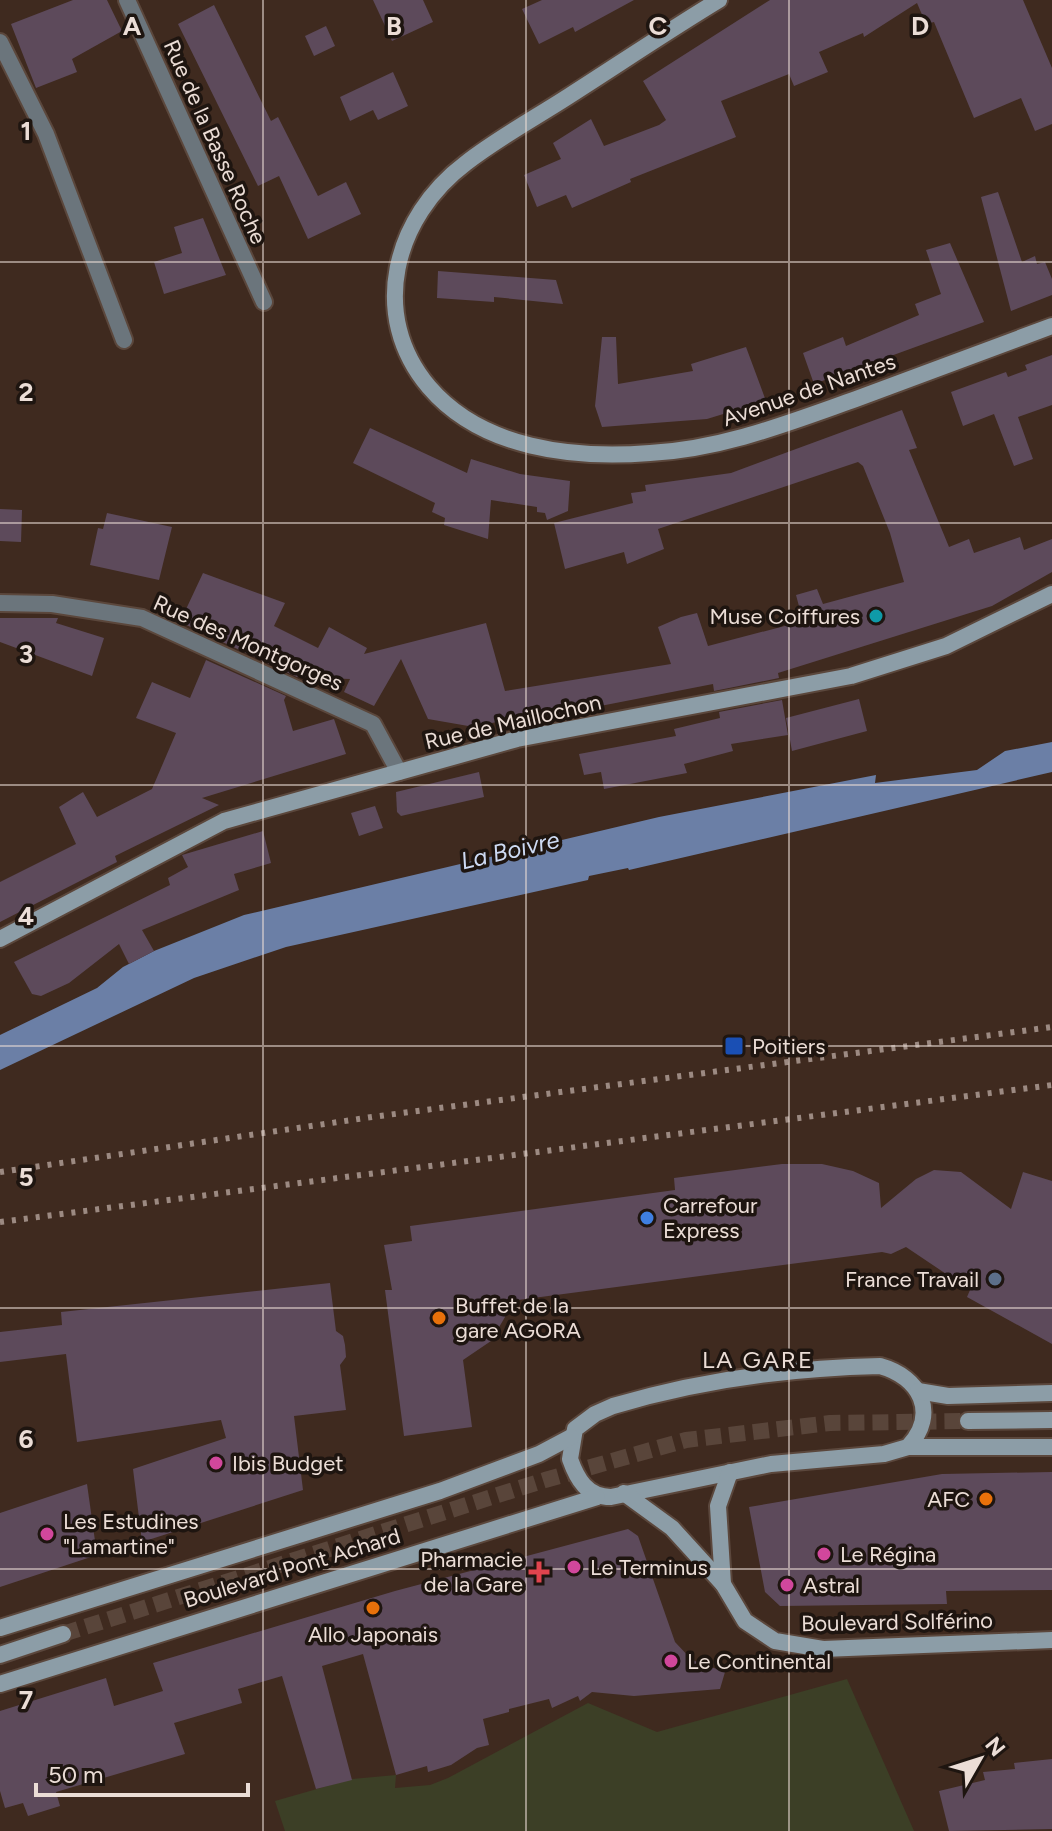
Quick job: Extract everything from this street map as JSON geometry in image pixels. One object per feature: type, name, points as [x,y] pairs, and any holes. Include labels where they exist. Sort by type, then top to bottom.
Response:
[{"type":"street","name":"Rue de la Basse Roche","points":[[127,0],[264,302]]},
{"type":"street","name":"Avenue de Nantes","points":[[719,0],[466,163],[426,202],[403,245],[393,281],[394,316],[401,342],[417,373],[443,404],[469,423],[504,437],[562,451],[649,454],[704,447],[775,428],[1052,326]]},
{"type":"street","points":[[0,42],[46,134],[124,340]]},
{"type":"street","name":"Rue de Maillochon","points":[[0,939],[224,821],[517,739],[851,676],[981,632],[1052,594]]},
{"type":"street","name":"Rue des Montgorges","points":[[0,603],[52,604],[142,618],[373,724],[399,772]]},
{"type":"street","name":"Boulevard Pont Achard","points":[[0,1628],[440,1491],[539,1454],[571,1437],[579,1424],[613,1406],[740,1378],[837,1367],[880,1366],[901,1372],[918,1391]]},
{"type":"street","points":[[908,1447],[921,1426],[923,1408],[918,1391],[948,1396],[1052,1393]]},
{"type":"street","points":[[968,1421],[1052,1420]]},
{"type":"street","points":[[571,1437],[569,1448],[574,1471],[597,1497]]},
{"type":"street","name":"Boulevard Pont Achard","points":[[0,1684],[597,1497],[800,1460],[884,1454],[908,1447],[1052,1447]]},
{"type":"street","name":"Boulevard Solférino","points":[[723,1584],[718,1506],[730,1472]]},
{"type":"street","name":"Boulevard Solférino","points":[[624,1493],[672,1528],[723,1584],[739,1612],[758,1632],[798,1647],[1052,1640]]},
{"type":"street","points":[[0,1655],[63,1634]]},
{"type":"green space","points":[[847,1679],[914,1831],[285,1831],[275,1801],[352,1779],[396,1775],[395,1788],[430,1785],[588,1703],[657,1732]]},
{"type":"water","name":"La Boivre","points":[[1052,742],[1052,772],[286,947],[194,978],[0,1070],[0,1035],[97,988],[123,967],[154,951],[244,915],[659,817],[876,775],[875,783],[977,770],[1005,751]]},
{"type":"building","points":[[73,0],[107,0],[122,31],[72,59],[77,72],[36,88],[11,24]]},
{"type":"building","points":[[373,0],[423,0],[433,22],[392,41]]},
{"type":"building","points":[[542,0],[634,0],[575,32],[573,27],[539,44],[522,9]]},
{"type":"building","points":[[770,0],[1023,0],[1052,68],[1052,124],[1035,131],[1021,98],[974,118],[934,22],[926,24],[917,3],[864,37],[863,33],[819,52],[828,72],[794,86],[789,74],[721,101],[736,137],[630,179],[631,182],[572,208],[566,195],[537,207],[524,175],[561,159],[553,143],[591,119],[604,146],[659,125],[666,120],[643,81]]},
{"type":"building","points":[[214,5],[271,121],[278,117],[318,196],[346,182],[361,214],[308,239],[279,176],[258,186],[178,24]]},
{"type":"building","points":[[326,26],[335,46],[314,56],[305,36]]},
{"type":"building","points":[[393,72],[408,106],[378,120],[373,110],[350,121],[340,97]]},
{"type":"building","points":[[998,192],[1022,262],[1035,256],[1037,264],[1045,262],[1052,279],[1052,295],[1011,311],[981,197]]},
{"type":"building","points":[[203,218],[226,275],[164,294],[154,262],[182,253],[174,227]]},
{"type":"building","points":[[950,243],[984,322],[814,384],[803,353],[843,337],[846,346],[919,315],[915,304],[941,294],[926,250]]},
{"type":"building","points":[[438,271],[556,280],[563,304],[494,297],[494,302],[437,298]]},
{"type":"building","points":[[602,337],[616,337],[618,384],[693,371],[691,364],[746,347],[766,401],[707,419],[602,427],[595,406]]},
{"type":"building","points":[[1052,355],[1052,405],[1018,417],[1033,459],[1014,466],[994,414],[963,426],[951,392],[1006,372],[1008,377],[1027,370],[1025,365]]},
{"type":"building","points":[[902,410],[917,448],[909,450],[949,547],[969,539],[974,553],[1020,537],[1024,550],[1052,539],[1052,572],[992,606],[778,673],[779,678],[714,691],[713,684],[503,725],[501,721],[474,727],[428,719],[401,659],[374,706],[344,692],[350,679],[297,677],[180,622],[203,573],[285,603],[274,626],[318,648],[329,627],[367,648],[364,654],[486,623],[505,691],[671,664],[658,627],[681,617],[697,613],[708,646],[796,623],[793,612],[800,610],[796,595],[817,589],[823,604],[904,582],[890,533],[863,466],[858,462],[658,529],[664,549],[627,564],[624,552],[565,569],[554,523],[633,503],[631,493],[646,491],[645,485],[731,473]]},
{"type":"building","points":[[370,428],[467,473],[471,459],[520,474],[570,481],[568,511],[547,520],[545,513],[537,512],[537,507],[491,500],[488,539],[444,525],[445,518],[432,512],[435,503],[353,463]]},
{"type":"building","points":[[0,509],[22,510],[21,542],[0,541]]},
{"type":"building","points":[[107,513],[172,527],[159,580],[90,565],[98,528],[103,529]]},
{"type":"building","points":[[0,618],[58,618],[56,623],[104,638],[92,676],[0,642]]},
{"type":"building","points":[[206,660],[286,696],[284,700],[293,731],[334,719],[346,754],[202,798],[219,805],[115,856],[117,862],[0,922],[0,882],[76,844],[59,807],[83,792],[97,817],[152,789],[176,733],[136,718],[152,682],[190,698]]},
{"type":"building","points":[[859,699],[867,731],[792,751],[786,718]]},
{"type":"building","points":[[782,700],[788,735],[731,744],[733,751],[684,764],[687,773],[604,789],[601,772],[584,775],[579,754],[676,736],[674,729],[720,718],[719,712]]},
{"type":"building","points":[[479,772],[484,797],[401,816],[397,812],[396,792]]},
{"type":"building","points":[[375,806],[383,828],[359,836],[351,813]]},
{"type":"building","points":[[263,831],[271,863],[234,874],[239,890],[142,930],[154,951],[129,964],[119,944],[69,983],[41,996],[32,994],[14,962],[170,885],[168,878],[188,867],[182,855]]},
{"type":"building","points":[[782,1164],[822,1164],[853,1171],[879,1183],[881,1208],[916,1179],[934,1170],[961,1172],[1011,1209],[1023,1172],[1052,1181],[1052,1344],[967,1297],[970,1290],[906,1247],[891,1254],[882,1252],[508,1301],[505,1317],[491,1341],[463,1360],[472,1427],[404,1436],[385,1290],[392,1290],[384,1245],[412,1241],[410,1226],[675,1190],[674,1178]]},
{"type":"building","points":[[330,1283],[336,1331],[343,1336],[345,1345],[346,1357],[340,1365],[346,1410],[294,1416],[303,1490],[142,1542],[133,1469],[226,1438],[221,1420],[77,1442],[66,1354],[0,1362],[0,1332],[62,1325],[61,1312]]},
{"type":"building","points":[[1052,1472],[1052,1590],[946,1591],[947,1604],[780,1606],[765,1592],[749,1507],[942,1474]]},
{"type":"building","name":"Les Estudines \"Lamartine\"","points":[[87,1484],[97,1555],[0,1587],[0,1513]]},
{"type":"building","points":[[628,1529],[638,1536],[675,1642],[692,1660],[725,1672],[720,1689],[634,1696],[592,1692],[580,1701],[578,1696],[552,1708],[549,1699],[509,1709],[509,1712],[483,1719],[489,1745],[477,1748],[451,1765],[428,1772],[427,1766],[396,1775],[363,1654],[322,1666],[352,1780],[316,1789],[282,1676],[238,1689],[242,1703],[174,1723],[185,1754],[56,1792],[60,1806],[28,1816],[23,1803],[5,1808],[0,1791],[0,1711],[106,1678],[114,1706],[163,1691],[153,1663],[395,1591]]},
{"type":"building","points":[[1052,1759],[1052,1829],[949,1831],[939,1791],[985,1780],[983,1772],[1015,1769],[1014,1763]]},
{"type":"tunnel","points":[[63,1634],[545,1480],[686,1440],[830,1423],[968,1421]]},
{"type":"railway","points":[[0,1172],[372,1117],[1052,1027]]},
{"type":"railway","points":[[0,1222],[1052,1085]]},
{"type":"place","name":"Muse Coiffures","points":[[876,616]]},
{"type":"place","name":"Poitiers","points":[[734,1046]]},
{"type":"place","name":"Carrefour Express","points":[[647,1218]]},
{"type":"place","name":"France Travail","points":[[995,1279]]},
{"type":"place","name":"Buffet de la gare AGORA","points":[[439,1318]]},
{"type":"place","name":"Ibis Budget","points":[[216,1463]]},
{"type":"place","name":"AFC","points":[[986,1499]]},
{"type":"place","name":"Les Estudines \"Lamartine\"","points":[[47,1534]]},
{"type":"place","name":"Le Régina","points":[[824,1554]]},
{"type":"place","name":"Le Terminus","points":[[574,1567]]},
{"type":"place","name":"Pharmacie de la Gare","points":[[539,1572]]},
{"type":"place","name":"Astral","points":[[787,1585]]},
{"type":"place","name":"Allo Japonais","points":[[373,1608]]},
{"type":"place","name":"Le Continental","points":[[671,1661]]},
{"type":"district","name":"LA GARE","points":[[758,1359]]}]
